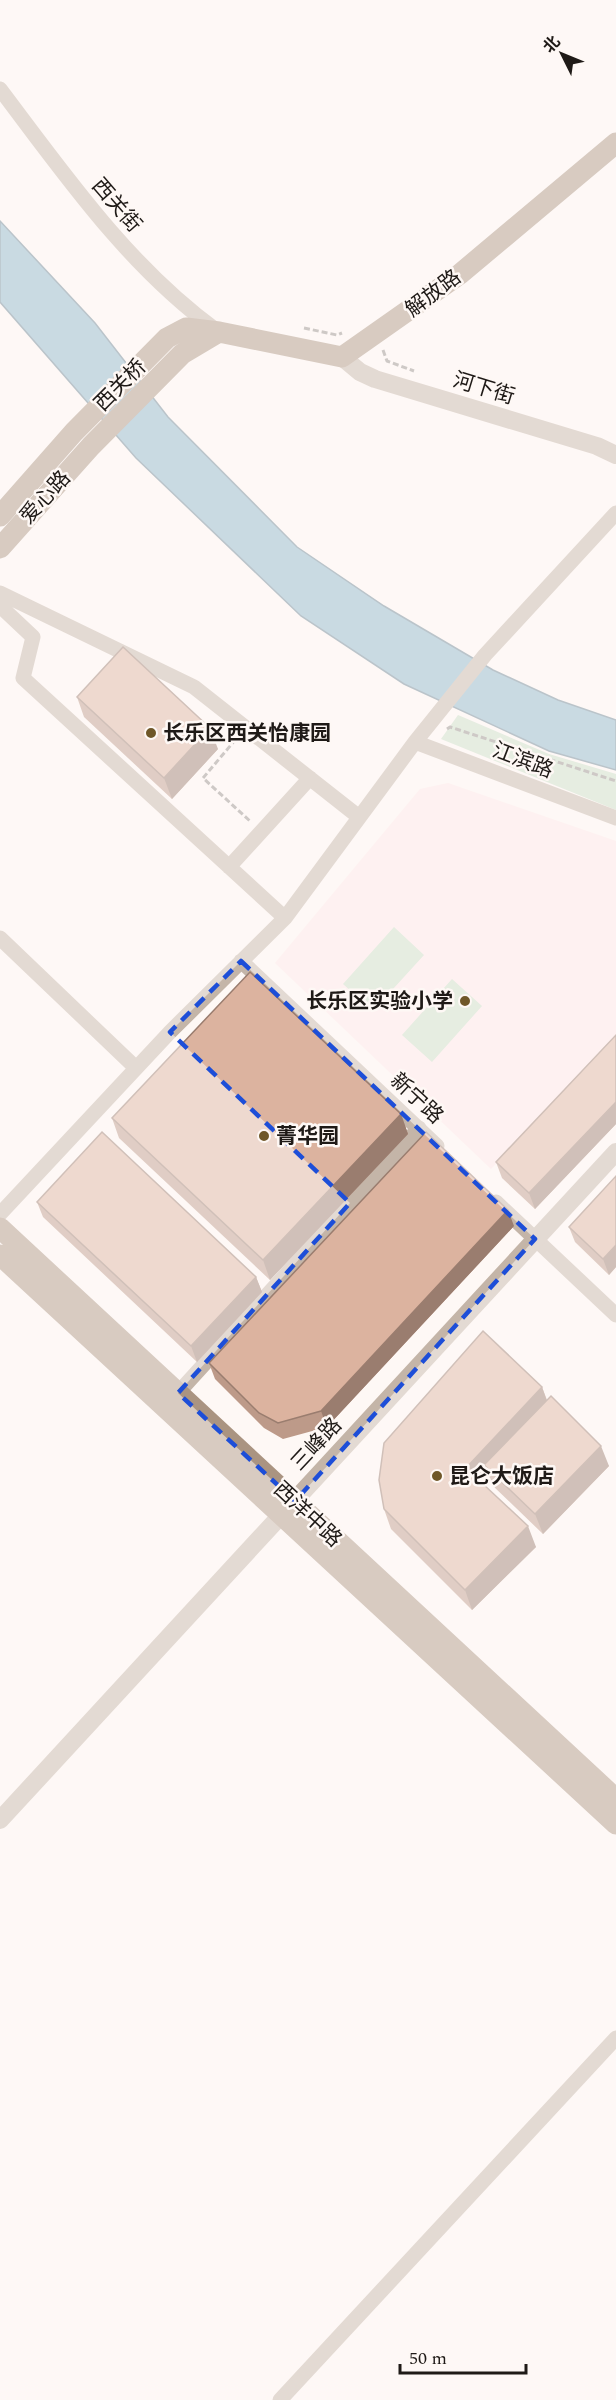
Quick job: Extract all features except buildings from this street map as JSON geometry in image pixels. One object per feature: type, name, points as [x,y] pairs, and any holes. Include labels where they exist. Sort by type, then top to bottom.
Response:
[{"type":"main road","name":"解放路","points":[[342,357],[460,274],[614,148]]},
{"type":"main road","name":"西关桥","points":[[74,432],[167,338],[186,328],[219,332]]},
{"type":"main road","name":"西关桥","points":[[91,446],[182,354],[219,332]]},
{"type":"main road","points":[[219,332],[342,357]]},
{"type":"main road","name":"爱心路","points":[[0,516],[74,432]]},
{"type":"main road","name":"爱心路","points":[[0,548],[91,446]]},
{"type":"main road","name":"西洋中路","points":[[0,1228],[178,1393],[288,1508],[616,1824]]},
{"type":"main road","name":"西洋中路","points":[[0,1255],[616,1799]]},
{"type":"street","name":"西关街","points":[[0,89],[93,213],[183,304],[219,332]]},
{"type":"street","name":"河下街","points":[[342,357],[360,372],[375,379],[597,446],[616,455]]},
{"type":"street","points":[[0,1214],[136,1068],[174,1036],[241,962],[285,918],[415,742],[485,655],[616,513]]},
{"type":"street","points":[[0,594],[194,687],[359,817]]},
{"type":"street","points":[[0,606],[33,637],[23,678],[285,918]]},
{"type":"street","name":"江滨路","points":[[415,742],[616,818]]},
{"type":"street","points":[[229,867],[310,778]]},
{"type":"street","points":[[0,938],[136,1068]]},
{"type":"street","name":"新宁路","points":[[241,962],[452,1160]]},
{"type":"street","points":[[178,1393],[345,1199],[419,1128]]},
{"type":"street","name":"三峰路","points":[[0,1820],[616,1152]]},
{"type":"street","points":[[485,1191],[616,1315]]},
{"type":"street","points":[[280,2400],[616,2038]]},
{"type":"path","points":[[293,326],[337,334],[346,332]]},
{"type":"path","points":[[383,342],[382,354],[387,361],[420,373]]},
{"type":"path","points":[[246,728],[203,778],[262,831]]},
{"type":"path","points":[[441,731],[450,728],[616,781]]},
{"type":"highlighted area","points":[[241,961],[535,1239],[295,1501],[178,1393],[350,1203],[170,1032]]},
{"type":"shaded area","name":"长乐区实验小学","points":[[448,783],[616,841],[616,1038],[491,1169],[275,963],[420,789]]},
{"type":"green space","points":[[458,715],[549,754],[616,774],[616,810],[441,739]]},
{"type":"green space","points":[[394,927],[424,955],[373,1011],[343,984]]},
{"type":"green space","points":[[452,979],[482,1006],[432,1062],[402,1035]]},
{"type":"water","points":[[0,221],[95,323],[168,417],[297,547],[384,606],[493,670],[558,700],[616,720],[616,770],[549,751],[404,684],[301,616],[136,458],[0,302]]},
{"type":"place","name":"长乐区西关怡康园","points":[[151,733]]},
{"type":"place","name":"长乐区实验小学","points":[[465,1001]]},
{"type":"place","name":"菁华园","points":[[264,1136]]},
{"type":"place","name":"昆仑大饭店","points":[[437,1476]]}]
